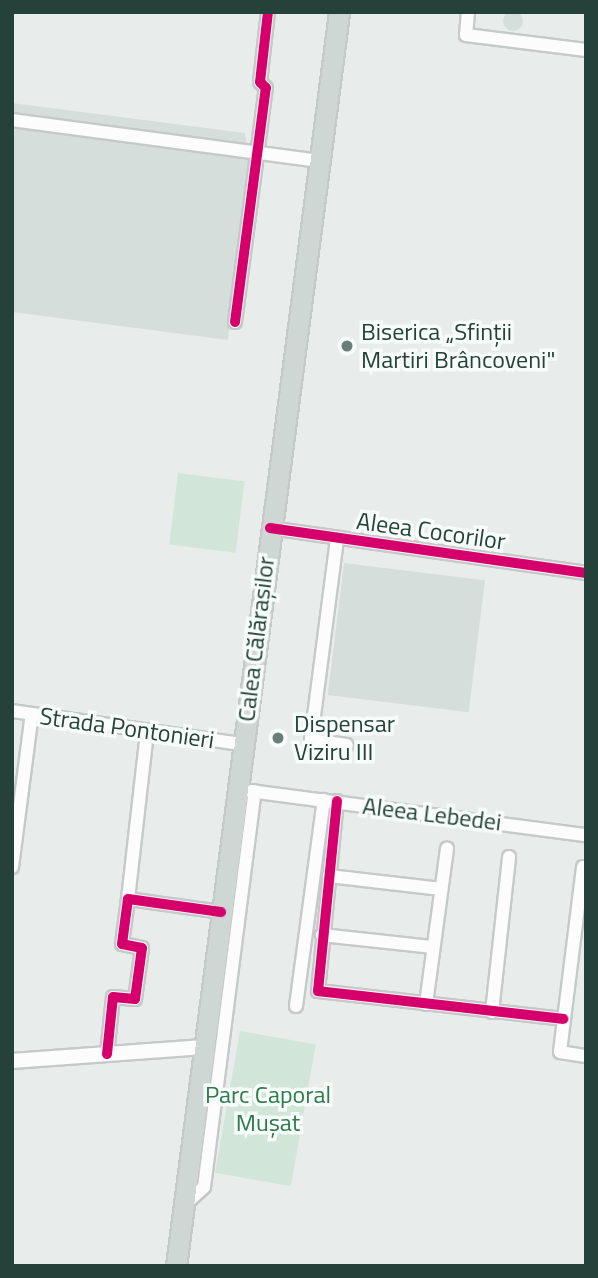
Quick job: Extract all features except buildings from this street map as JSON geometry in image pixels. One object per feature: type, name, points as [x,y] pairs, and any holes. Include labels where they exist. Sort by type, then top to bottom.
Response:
[{"type":"main road","name":"Calea Călărașilor","points":[[176,1266],[220,912],[246,790],[242,744],[339,12]]},
{"type":"street","points":[[235,322],[258,151],[268,12]]},
{"type":"street","points":[[468,12],[466,35],[586,50]]},
{"type":"street","points":[[12,120],[319,161]]},
{"type":"street","name":"Aleea Cocorilor","points":[[270,528],[586,573]]},
{"type":"street","points":[[337,539],[311,740],[347,745]]},
{"type":"street","name":"Strada Pontonieri","points":[[12,712],[242,744]]},
{"type":"street","points":[[12,867],[32,714]]},
{"type":"street","points":[[107,1054],[113,997],[135,999],[142,948],[122,944],[147,731]]},
{"type":"street","points":[[183,1207],[204,1187],[246,790]]},
{"type":"street","name":"Aleea Lebedei","points":[[246,790],[586,835]]},
{"type":"street","points":[[331,801],[318,992],[563,1020]]},
{"type":"street","points":[[296,1006],[331,801]]},
{"type":"street","points":[[426,1004],[447,848]]},
{"type":"street","points":[[492,1012],[509,857]]},
{"type":"street","points":[[583,867],[560,1052],[586,1056]]},
{"type":"street","points":[[328,876],[441,889]]},
{"type":"street","points":[[128,899],[220,912]]},
{"type":"street","points":[[322,934],[433,947]]},
{"type":"street","points":[[12,1061],[203,1047]]},
{"type":"shaded area","points":[[509,11],[517,11],[523,21],[517,31],[509,31],[503,25],[503,17]]},
{"type":"shaded area","points":[[12,103],[245,133],[249,156],[228,340],[12,312]]},
{"type":"shaded area","points":[[344,563],[485,580],[469,712],[328,695]]},
{"type":"green space","points":[[178,473],[245,481],[236,553],[169,544]]},
{"type":"green space","name":"Parc Caporal Mușat","points":[[240,1031],[316,1044],[291,1186],[215,1173]]},
{"type":"cycle path","points":[[235,322],[266,88],[260,82],[268,12]]},
{"type":"cycle path","points":[[270,528],[586,573]]},
{"type":"cycle path","points":[[337,801],[318,991],[563,1019]]},
{"type":"cycle path","points":[[107,1054],[113,997],[135,999],[142,948],[122,944],[128,899],[221,912]]},
{"type":"place","name":"Biserica „Sfinții Martiri Brâncoveni\"","points":[[347,346]]},
{"type":"place","name":"Dispensar Viziru III","points":[[278,738]]}]
